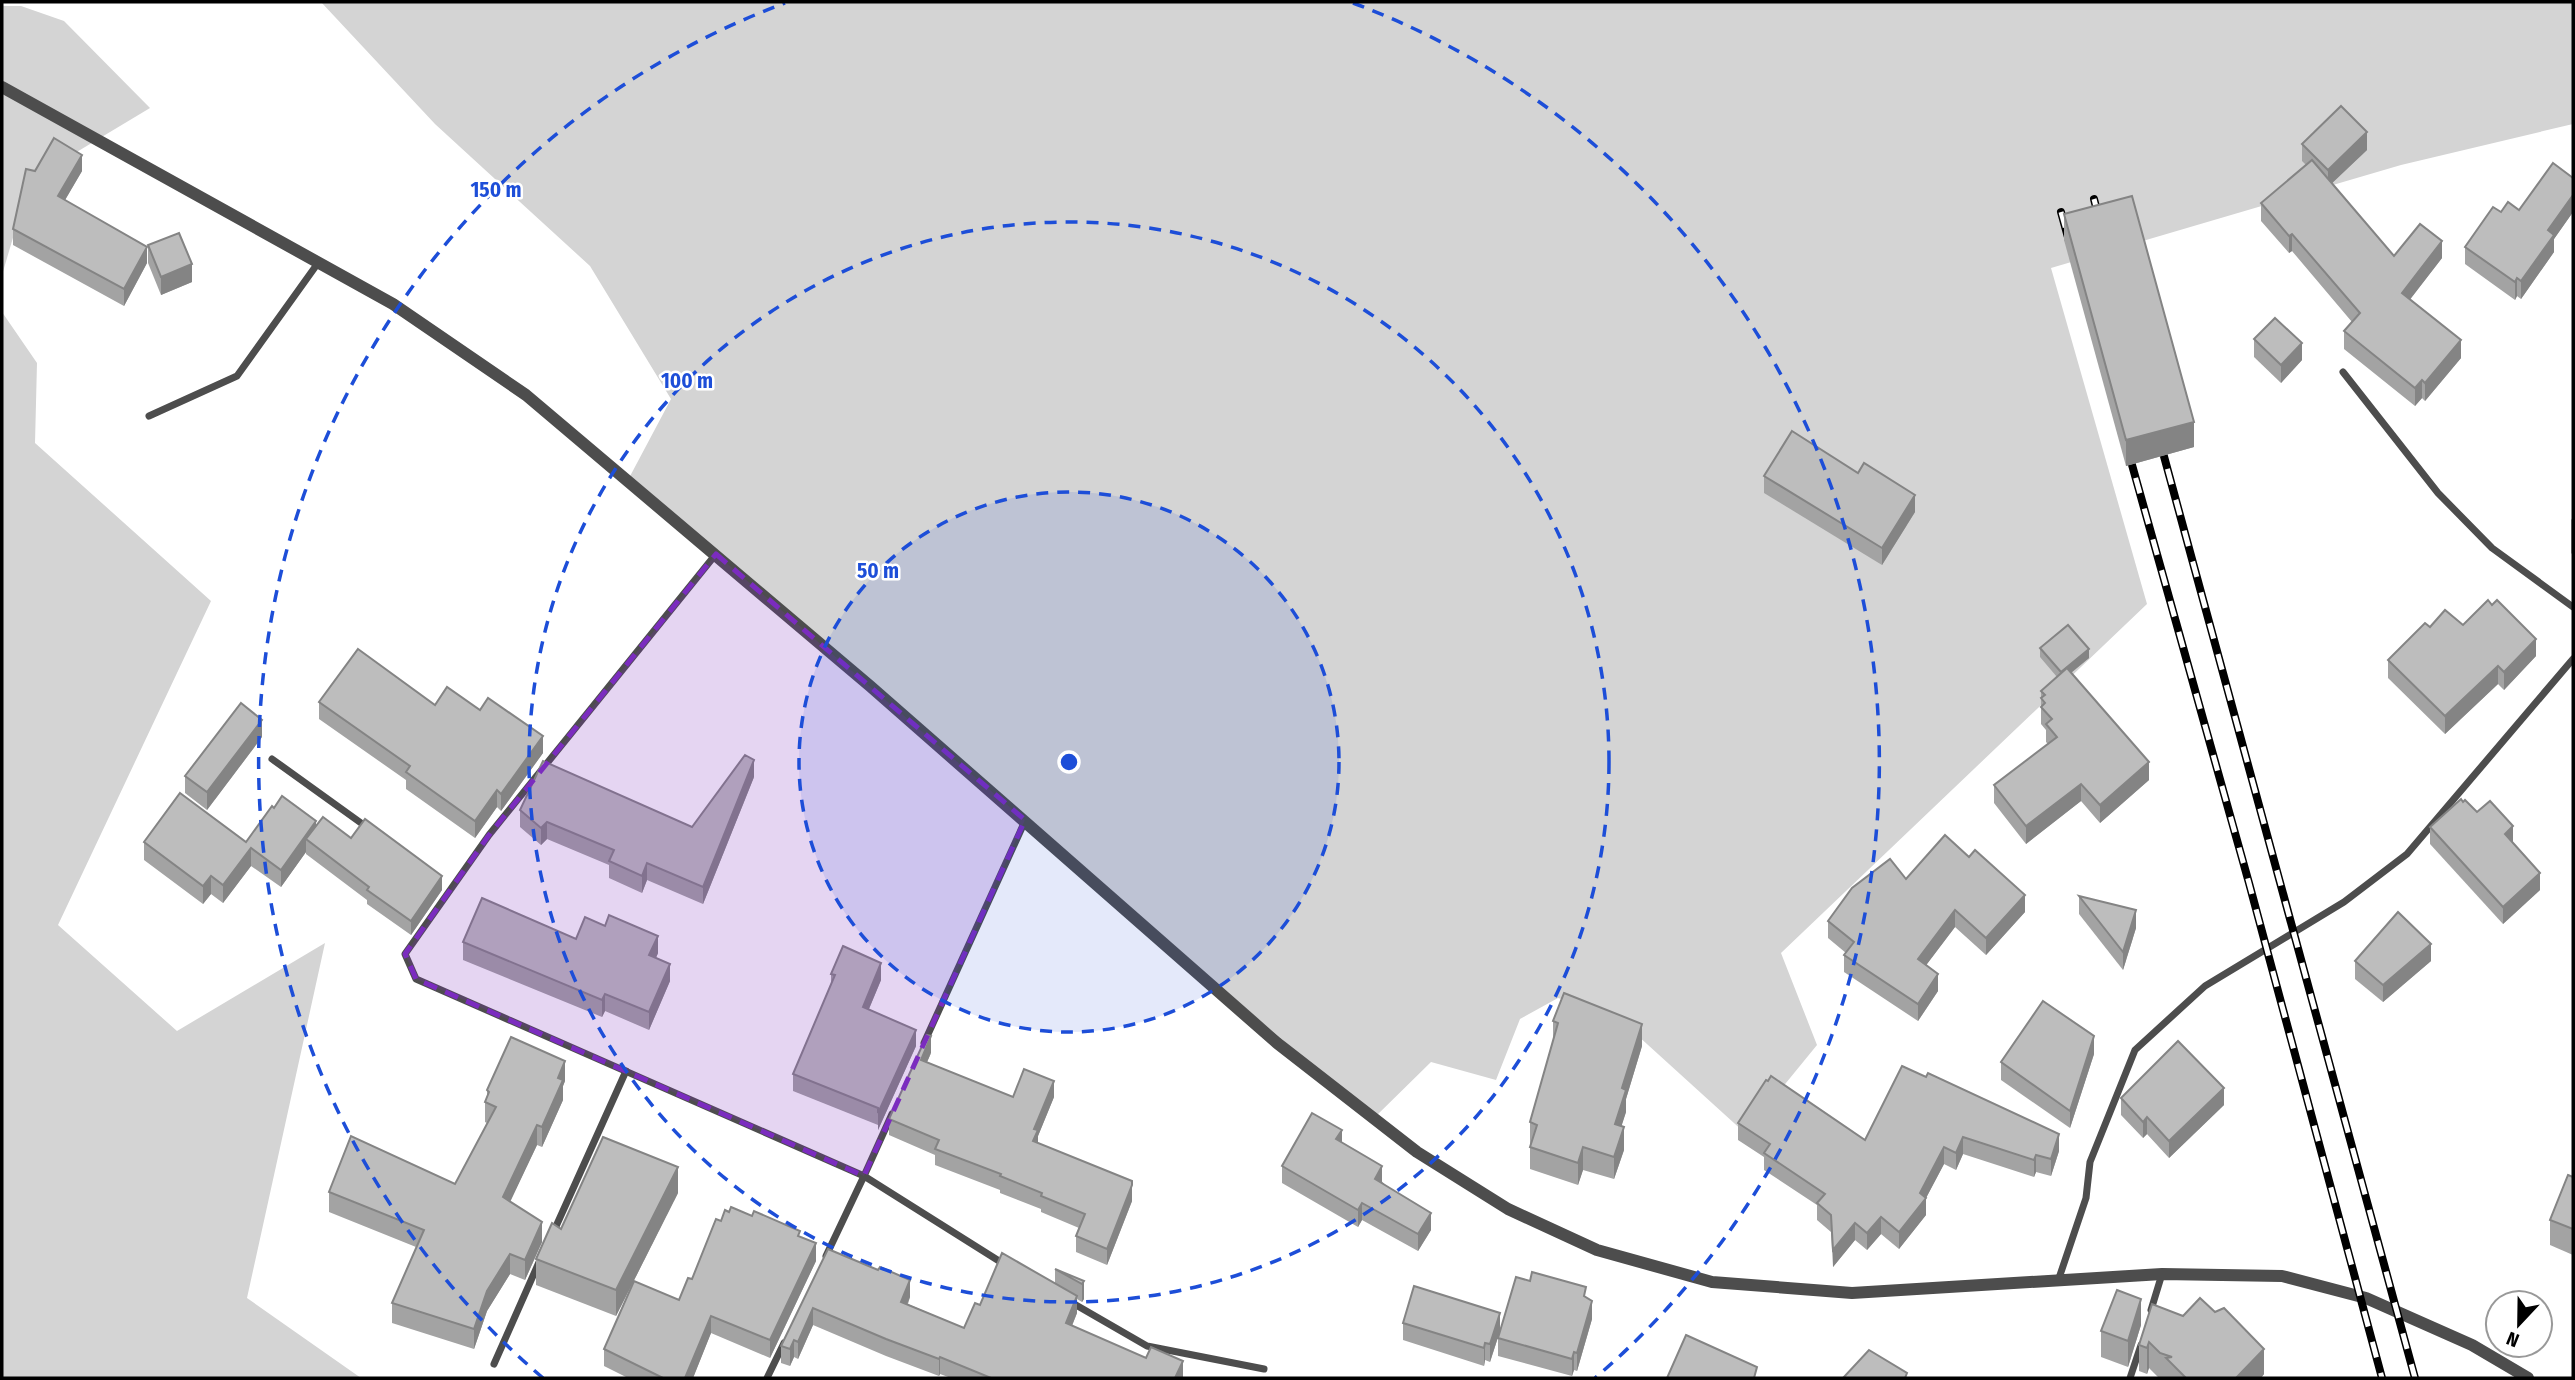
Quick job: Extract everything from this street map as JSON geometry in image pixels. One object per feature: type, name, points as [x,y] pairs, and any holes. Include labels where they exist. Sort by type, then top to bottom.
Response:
[{"type":"street","points":[[2,87],[393,304],[526,395],[716,554],[1025,820],[1277,1043],[1418,1152],[1508,1209],[1597,1250],[1712,1282],[1852,1293],[2162,1274],[2282,1276],[2366,1298],[2472,1345],[2528,1378]]},
{"type":"street","points":[[149,416],[237,376],[318,263]]},
{"type":"street","points":[[2343,372],[2438,493],[2492,548],[2573,607]]},
{"type":"street","points":[[716,554],[489,835],[405,954],[416,979],[864,1176],[1017,1271]]},
{"type":"street","points":[[2058,1282],[2086,1198],[2090,1162],[2135,1050],[2205,986],[2344,902],[2407,853],[2573,659]]},
{"type":"street","points":[[272,759],[373,831]]},
{"type":"street","points":[[922,1049],[1025,820]]},
{"type":"street","points":[[440,880],[451,888]]},
{"type":"street","points":[[551,1237],[626,1071]]},
{"type":"street","points":[[824,1259],[899,1100]]},
{"type":"street","points":[[494,1364],[545,1249]]},
{"type":"street","points":[[2147,1325],[2162,1274]]},
{"type":"street","points":[[1064,1298],[1147,1346],[1264,1369]]},
{"type":"street","points":[[767,1378],[790,1331]]},
{"type":"street","points":[[2130,1378],[2143,1338]]},
{"type":"highlighted area","points":[[716,554],[1025,820],[864,1176],[416,979],[405,954],[489,835]]},
{"type":"shaded area","points":[[321,2],[2573,2],[2573,124],[2401,165],[2051,268],[2147,604],[1781,953],[1817,1045],[1745,1133],[1615,1015],[1558,998],[1520,1019],[1496,1080],[1431,1062],[1374,1118],[628,480],[671,399],[590,266],[435,124]]},
{"type":"shaded area","points":[[2,6],[21,6],[64,21],[150,108],[30,180],[2,275]]},
{"type":"shaded area","points":[[2,312],[37,363],[35,443],[211,601],[58,925],[177,1031],[325,943],[247,1298],[361,1378],[2,1378]]},
{"type":"building","points":[[2341,106],[2367,132],[2328,170],[2302,144]]},
{"type":"building","points":[[54,138],[82,155],[58,196],[147,247],[124,289],[13,229],[26,169],[35,171]]},
{"type":"building","points":[[2312,160],[2394,256],[2420,224],[2442,241],[2402,293],[2461,340],[2425,383],[2422,380],[2415,388],[2344,331],[2360,313],[2292,234],[2289,236],[2261,203]]},
{"type":"building","points":[[2553,163],[2573,178],[2573,195],[2548,230],[2554,235],[2521,281],[2517,278],[2515,282],[2465,247],[2493,207],[2501,212],[2508,202],[2519,210]]},
{"type":"building","points":[[2132,196],[2194,422],[2126,440],[2064,214]]},
{"type":"building","points":[[179,233],[192,264],[161,277],[148,245]]},
{"type":"building","points":[[2275,318],[2302,343],[2281,365],[2254,339]]},
{"type":"building","points":[[1792,431],[1858,473],[1864,463],[1915,495],[1882,548],[1764,476]]},
{"type":"building","points":[[2488,600],[2492,605],[2497,600],[2536,639],[2504,672],[2498,666],[2445,716],[2388,660],[2425,623],[2430,627],[2445,610],[2463,625]]},
{"type":"building","points":[[2068,625],[2089,649],[2061,672],[2040,648]]},
{"type":"building","points":[[358,649],[435,705],[447,687],[480,710],[488,698],[543,736],[501,794],[497,790],[475,821],[406,772],[410,766],[319,702]]},
{"type":"building","points":[[2067,668],[2149,762],[2100,805],[2081,784],[2026,826],[1994,785],[2057,737],[2046,724],[2052,719],[2041,707],[2045,703],[2041,698],[2045,695],[2041,691]]},
{"type":"building","points":[[241,703],[262,720],[207,792],[185,776]]},
{"type":"building","points":[[745,755],[754,760],[703,887],[647,863],[642,876],[609,861],[614,850],[547,822],[541,828],[520,810],[543,761],[692,827]]},
{"type":"building","points":[[180,793],[246,842],[282,796],[316,821],[281,870],[251,848],[223,885],[211,876],[203,886],[144,842]]},
{"type":"building","points":[[2461,799],[2477,812],[2490,801],[2513,826],[2505,834],[2540,873],[2503,907],[2430,827]]},
{"type":"building","points":[[323,817],[351,838],[365,819],[442,876],[411,921],[367,890],[369,887],[306,839]]},
{"type":"building","points":[[1945,835],[1969,857],[1975,850],[2025,895],[1986,938],[1955,910],[1918,959],[1938,974],[1918,1004],[1844,955],[1854,942],[1828,921],[1852,888],[1890,859],[1906,879]]},
{"type":"building","points":[[2079,896],[2136,910],[2123,952]]},
{"type":"building","points":[[482,898],[576,939],[585,917],[605,926],[609,915],[658,936],[649,955],[670,964],[649,1012],[605,994],[602,1000],[463,942]]},
{"type":"building","points":[[2398,912],[2431,944],[2383,985],[2355,961]]},
{"type":"building","points":[[843,946],[881,963],[863,1007],[916,1030],[878,1113],[878,1108],[793,1074],[835,975],[831,974]]},
{"type":"building","points":[[1564,993],[1642,1024],[1622,1088],[1626,1090],[1615,1124],[1624,1127],[1614,1157],[1583,1147],[1578,1163],[1530,1147],[1537,1125],[1530,1122],[1558,1023],[1553,1021]]},
{"type":"building","points":[[2043,1001],[2094,1036],[2070,1111],[2001,1062]]},
{"type":"building","points":[[927,1035],[931,1036],[921,1060],[1013,1097],[1024,1069],[1054,1081],[1034,1129],[1038,1130],[1033,1141],[1132,1181],[1107,1249],[1076,1236],[1085,1214],[1041,1196],[1042,1193],[1000,1176],[1001,1174],[935,1149],[939,1140],[889,1119]]},
{"type":"building","points":[[511,1037],[565,1061],[558,1078],[563,1080],[542,1127],[537,1125],[503,1197],[542,1222],[525,1260],[510,1254],[487,1291],[474,1329],[392,1303],[424,1230],[329,1192],[351,1136],[455,1184],[496,1107],[485,1102],[489,1092],[487,1090]]},
{"type":"building","points":[[2178,1041],[2224,1088],[2169,1141],[2147,1117],[2143,1122],[2121,1098]]},
{"type":"building","points":[[1902,1066],[1926,1077],[1928,1073],[2059,1134],[2051,1159],[2036,1155],[2034,1160],[1963,1137],[1956,1153],[1944,1147],[1920,1193],[1926,1198],[1899,1232],[1881,1217],[1867,1233],[1855,1223],[1833,1250],[1831,1215],[1817,1203],[1825,1194],[1764,1153],[1770,1144],[1738,1123],[1771,1076],[1865,1140]]},
{"type":"building","points":[[1312,1113],[1342,1130],[1336,1139],[1382,1166],[1375,1179],[1431,1213],[1418,1234],[1362,1203],[1358,1210],[1282,1166]]},
{"type":"building","points":[[603,1137],[678,1167],[616,1290],[536,1259],[552,1223],[561,1229]]},
{"type":"building","points":[[2568,1175],[2573,1177],[2573,1229],[2550,1220]]},
{"type":"building","points":[[731,1207],[752,1216],[754,1211],[800,1231],[798,1236],[816,1243],[770,1340],[711,1316],[685,1378],[663,1378],[604,1349],[634,1281],[679,1300],[688,1278],[692,1279],[716,1219],[721,1221],[725,1210],[729,1212]]},
{"type":"building","points":[[828,1249],[910,1280],[901,1302],[964,1328],[975,1303],[980,1305],[1002,1253],[1077,1296],[1066,1323],[1146,1358],[1151,1347],[1183,1361],[1175,1378],[991,1378],[886,1339],[813,1308],[798,1342],[794,1340],[790,1349],[781,1346]]},
{"type":"building","points":[[1055,1269],[1084,1281],[1082,1284]]},
{"type":"building","points":[[1532,1272],[1586,1287],[1584,1296],[1592,1301],[1577,1353],[1574,1352],[1572,1359],[1498,1338],[1516,1277],[1530,1281]]},
{"type":"building","points":[[1414,1286],[1500,1313],[1490,1344],[1485,1343],[1484,1348],[1403,1323]]},
{"type":"building","points":[[2117,1290],[2141,1299],[2128,1341],[2101,1331]]},
{"type":"building","points":[[2200,1298],[2215,1312],[2224,1308],[2264,1349],[2236,1378],[2186,1378],[2166,1358],[2172,1357],[2160,1353],[2149,1342],[2147,1348],[2139,1345],[2152,1304],[2183,1316]]},
{"type":"building","points":[[1686,1335],[1757,1367],[1754,1378],[1667,1378]]},
{"type":"building","points":[[1869,1350],[1907,1373],[1905,1378],[1843,1378]]},
{"type":"railway","points":[[2094,199],[2101,226]]},
{"type":"railway","points":[[2061,212],[2069,241]]},
{"type":"railway","points":[[2159,438],[2415,1378]]},
{"type":"railway","points":[[2127,447],[2249,883],[2382,1378]]}]
